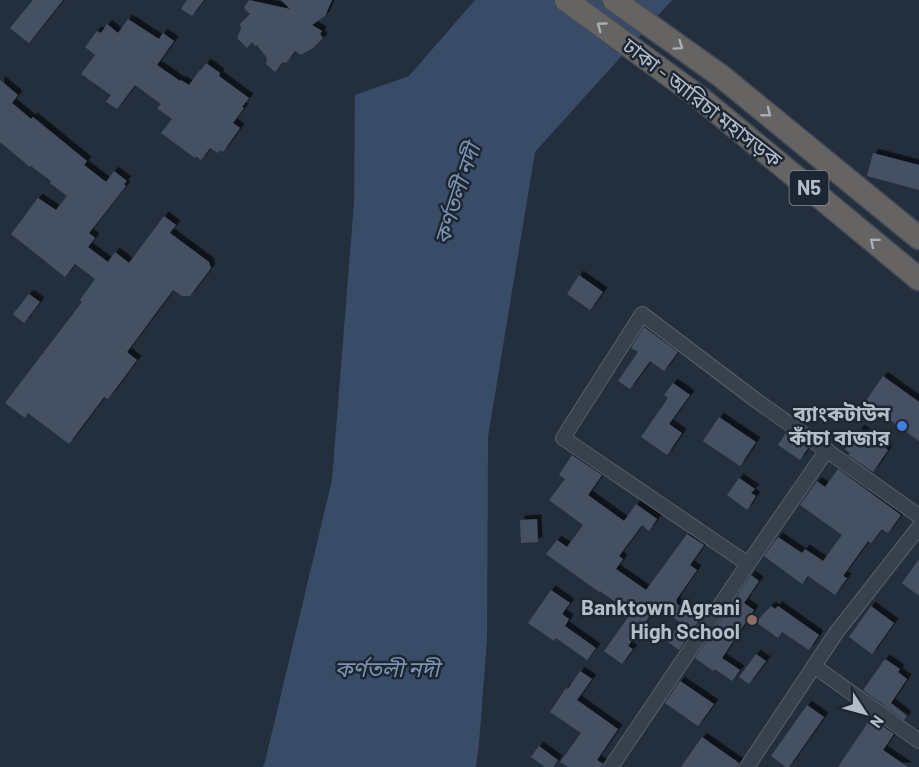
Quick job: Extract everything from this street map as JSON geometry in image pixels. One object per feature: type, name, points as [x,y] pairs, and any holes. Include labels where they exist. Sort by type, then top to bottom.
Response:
[{"type":"highway","name":"ঢাকা - আরিচা মহাসড়ক","points":[[566,0],[699,97],[919,279]]},
{"type":"highway","name":"ঢাকা - আরিচা মহাসড়ক","points":[[614,0],[721,76],[919,238]]},
{"type":"street","points":[[748,564],[563,438],[642,314],[757,401],[919,516]]},
{"type":"street","points":[[611,767],[827,450]]},
{"type":"street","points":[[747,767],[836,633],[919,527]]},
{"type":"street","points":[[814,666],[919,741]]},
{"type":"water","name":"কর্ণতলী নদী","points":[[475,0],[672,0],[535,152],[488,437],[487,639],[476,767],[263,767],[332,480],[354,203],[355,95],[409,76]]},
{"type":"building","points":[[33,0],[63,0],[29,43],[10,28]]},
{"type":"building","points":[[187,0],[204,0],[192,16],[181,9]]},
{"type":"building","points":[[249,0],[290,9],[281,0],[332,0],[325,16],[312,25],[322,31],[320,34],[323,38],[301,55],[295,51],[275,72],[266,64],[267,58],[257,45],[255,46],[252,42],[247,48],[237,38],[241,29],[240,24],[250,14],[244,8]]},
{"type":"building","points":[[128,19],[159,39],[163,33],[174,41],[157,65],[180,81],[189,85],[206,63],[220,73],[219,76],[249,98],[233,123],[240,128],[223,152],[220,150],[218,153],[210,148],[201,160],[196,156],[195,158],[161,133],[172,119],[157,108],[161,104],[135,85],[117,109],[106,102],[111,95],[81,74],[95,55],[85,47],[97,31],[101,33],[107,24],[118,33]]},
{"type":"building","points":[[0,80],[18,95],[12,103],[87,161],[84,165],[106,182],[114,171],[127,181],[124,184],[126,186],[89,233],[95,238],[88,247],[108,262],[115,252],[129,263],[164,216],[176,225],[170,233],[209,262],[211,268],[190,296],[182,296],[173,290],[127,352],[137,360],[108,399],[104,397],[69,444],[28,413],[25,418],[5,403],[82,302],[80,300],[95,279],[75,264],[65,277],[11,234],[38,198],[56,210],[67,196],[0,142]]},
{"type":"building","points":[[873,153],[919,165],[919,190],[867,176]]},
{"type":"building","points":[[579,275],[603,292],[590,310],[567,294]]},
{"type":"building","points":[[29,294],[40,302],[24,323],[13,314]]},
{"type":"building","points":[[644,327],[678,352],[664,371],[650,361],[630,389],[618,381],[638,352],[631,348]]},
{"type":"building","points":[[883,376],[919,402],[919,441],[865,402]]},
{"type":"building","points":[[673,383],[690,395],[669,424],[682,433],[667,455],[641,437],[668,398],[664,395]]},
{"type":"building","points":[[719,417],[756,442],[740,466],[703,441]]},
{"type":"building","points":[[860,429],[888,450],[873,472],[848,455],[850,453],[845,449]]},
{"type":"building","points":[[786,433],[808,448],[800,460],[778,445]]},
{"type":"building","points":[[572,455],[602,475],[588,495],[624,521],[636,504],[657,519],[649,531],[642,525],[619,556],[623,559],[616,569],[646,590],[687,534],[704,545],[690,565],[697,570],[676,600],[676,603],[700,619],[679,650],[667,641],[680,622],[657,606],[628,646],[633,649],[622,664],[604,651],[631,613],[546,554],[557,540],[567,547],[583,525],[549,500],[565,479],[559,475]]},
{"type":"building","points":[[838,469],[901,515],[888,533],[882,529],[871,543],[868,541],[843,576],[847,578],[835,595],[808,576],[802,584],[764,556],[778,537],[802,553],[805,549],[823,561],[842,535],[800,505],[817,481],[825,487]]},
{"type":"building","points":[[739,478],[755,489],[751,493],[756,496],[747,510],[727,495]]},
{"type":"building","points":[[537,519],[538,542],[521,543],[520,520]]},
{"type":"building","points":[[919,559],[919,596],[902,583]]},
{"type":"building","points":[[751,575],[759,581],[744,603],[754,610],[722,658],[740,670],[732,681],[695,658]]},
{"type":"building","points":[[551,590],[570,603],[562,614],[569,619],[565,626],[596,648],[587,660],[556,638],[554,641],[528,623]]},
{"type":"building","points":[[771,606],[775,609],[778,606],[819,635],[809,650],[782,632],[778,638],[756,622]]},
{"type":"building","points":[[871,606],[894,623],[872,654],[849,637]]},
{"type":"building","points":[[756,654],[766,661],[749,684],[739,677]]},
{"type":"building","points":[[885,659],[900,669],[898,672],[907,679],[891,703],[907,716],[904,720],[863,690]]},
{"type":"building","points":[[580,671],[592,679],[577,700],[618,729],[597,760],[603,764],[602,767],[568,767],[560,762],[581,733],[550,712]]},
{"type":"building","points":[[680,681],[714,704],[698,726],[665,703]]},
{"type":"building","points":[[807,705],[824,717],[789,767],[786,767],[771,756]]},
{"type":"building","points":[[871,718],[894,734],[883,750],[908,767],[838,767]]},
{"type":"building","points":[[702,737],[739,763],[738,767],[681,767]]},
{"type":"building","points":[[539,746],[558,760],[553,767],[545,767],[531,757]]},
{"type":"place","name":"ব্যাংকটাউন কাঁচা বাজার","points":[[902,426]]},
{"type":"place","name":"Banktown Agrani High School","points":[[752,620]]}]
